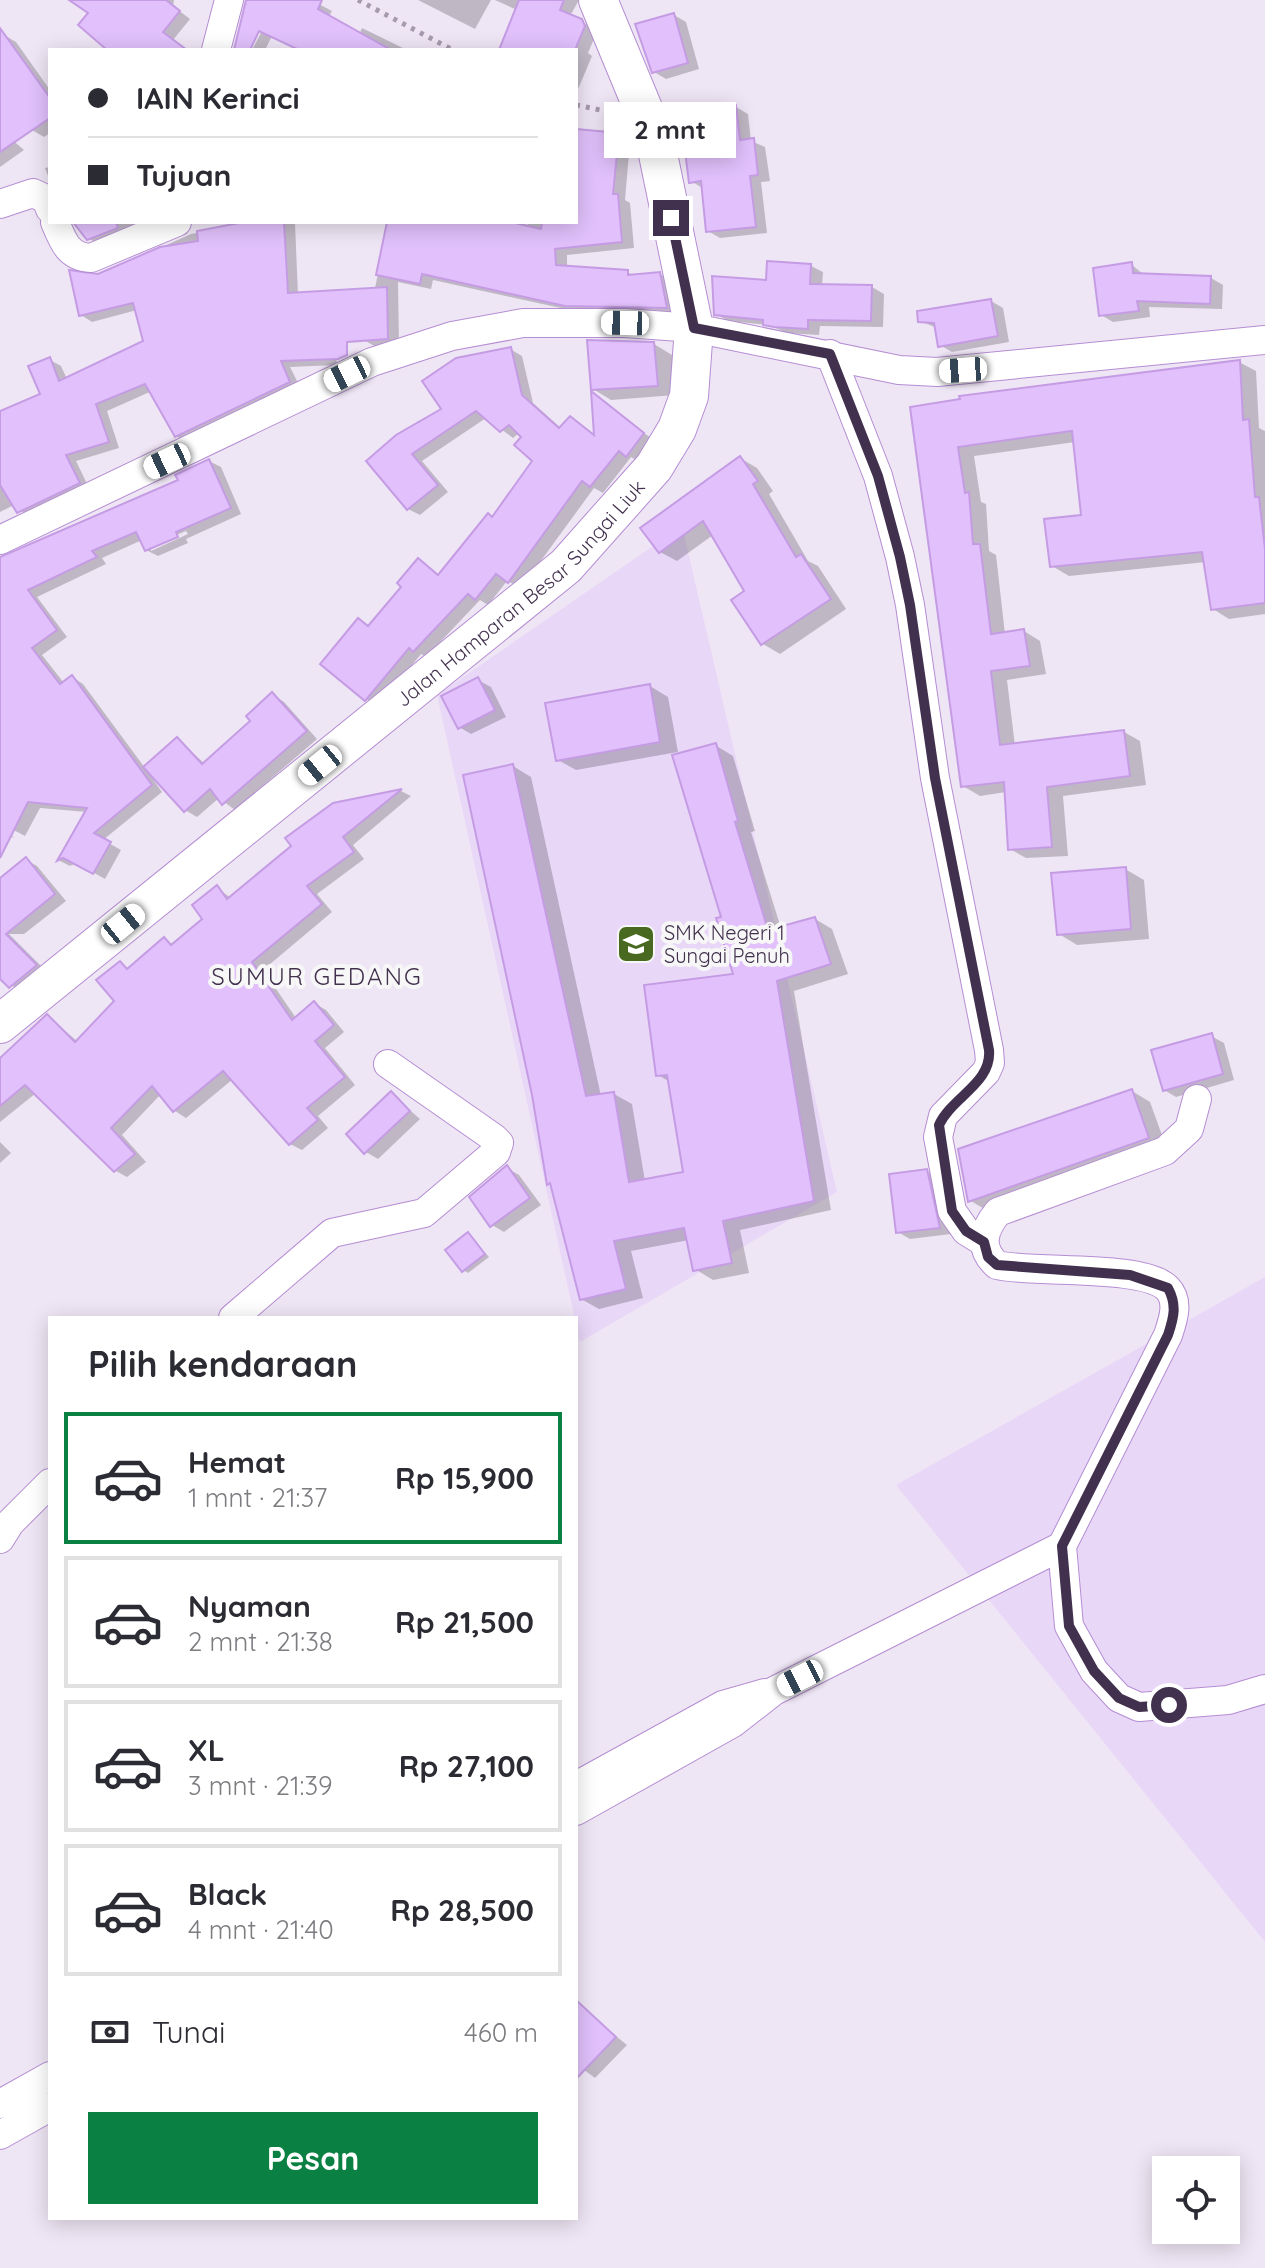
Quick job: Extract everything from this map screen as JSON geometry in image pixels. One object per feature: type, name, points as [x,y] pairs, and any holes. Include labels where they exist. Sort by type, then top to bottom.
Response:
[{"type":"street","points":[[217,48],[229,0]]},
{"type":"street","name":"Jalan Hamparan Besar Sungai Liuk","points":[[0,1024],[566,566],[654,467],[677,429],[689,396],[694,328],[654,135],[598,0]]},
{"type":"street","points":[[0,204],[33,193],[46,199],[48,204]]},
{"type":"street","points":[[56,224],[66,248],[79,258],[91,258],[172,224]]},
{"type":"street","points":[[0,540],[372,362],[452,336],[523,323],[625,323],[694,328],[899,370],[937,372],[1265,340]]},
{"type":"street","points":[[830,354],[878,476],[900,557],[935,778],[989,1050],[990,1063],[986,1072],[943,1116],[938,1137],[952,1211],[966,1231],[984,1242]]},
{"type":"street","points":[[235,1316],[332,1233],[424,1213],[496,1152],[499,1143],[494,1138],[388,1064]]},
{"type":"street","points":[[1197,1099],[1189,1129],[1172,1146],[998,1212],[987,1225],[984,1242],[988,1257],[997,1265],[1130,1275],[1168,1288],[1174,1300],[1175,1314],[1168,1335],[1062,1546],[1069,1626],[1094,1671],[1119,1698],[1139,1707],[1228,1700],[1265,1689]]},
{"type":"street","points":[[0,1539],[10,1523],[48,1485]]},
{"type":"street","points":[[578,1810],[733,1723],[774,1691],[1062,1546]]},
{"type":"street","points":[[578,1785],[723,1705],[774,1691]]},
{"type":"street","points":[[0,2104],[48,2077]]},
{"type":"street","points":[[0,2135],[48,2108]]},
{"type":"path","points":[[358,0],[449,48]]},
{"type":"shaded area","name":"SMK Negeri 1 Sungai Penuh","points":[[682,526],[837,1192],[580,1342],[578,1316],[574,1316],[437,695]]},
{"type":"shaded area","points":[[1265,1277],[1265,1942],[896,1485]]},
{"type":"building","points":[[69,0],[166,0],[180,11],[163,32],[184,48],[105,48],[78,25],[88,13]]},
{"type":"building","points":[[246,0],[322,0],[318,9],[387,48],[295,48],[259,31],[251,48],[234,48]]},
{"type":"building","points":[[519,0],[564,0],[560,10],[582,19],[585,26],[576,48],[500,48]]},
{"type":"building","points":[[674,13],[688,63],[652,73],[635,24]]},
{"type":"building","points":[[0,28],[48,95],[48,119],[0,152]]},
{"type":"building","points":[[736,105],[740,140],[754,138],[758,175],[750,176],[756,227],[706,232],[701,181],[689,183],[684,143],[678,143],[675,112]]},
{"type":"building","points":[[578,129],[619,133],[613,194],[618,194],[622,242],[555,249],[556,265],[628,270],[628,275],[660,272],[667,308],[565,306],[422,274],[420,284],[376,275],[387,224],[520,224],[541,229],[542,224],[578,224]]},
{"type":"building","points":[[75,224],[117,224],[118,228],[87,240]]},
{"type":"building","points":[[234,224],[284,224],[288,293],[387,287],[388,339],[347,342],[347,355],[338,359],[281,361],[290,382],[175,437],[145,384],[96,404],[109,442],[66,455],[80,483],[17,513],[0,485],[0,411],[40,394],[28,366],[50,357],[59,381],[143,341],[133,303],[79,316],[69,270],[98,274],[160,247],[198,241],[197,231]]},
{"type":"building","points":[[767,261],[811,264],[810,284],[872,285],[871,321],[808,320],[808,329],[774,327],[763,325],[763,320],[714,315],[712,276],[766,280]]},
{"type":"building","points":[[1132,262],[1133,273],[1211,276],[1210,304],[1137,301],[1139,311],[1099,316],[1093,268]]},
{"type":"building","points":[[991,299],[998,336],[938,347],[934,323],[918,322],[917,311]]},
{"type":"building","points":[[587,340],[654,342],[658,386],[591,390]]},
{"type":"building","points":[[511,347],[522,395],[559,428],[570,416],[594,435],[591,391],[644,433],[626,457],[619,451],[590,487],[582,481],[508,583],[496,574],[475,600],[468,594],[413,652],[409,648],[365,701],[320,664],[358,618],[368,626],[401,587],[397,583],[418,558],[438,575],[488,513],[492,517],[532,461],[514,445],[521,437],[509,425],[500,432],[476,411],[412,454],[438,485],[407,510],[366,461],[396,435],[441,409],[422,381],[456,358]]},
{"type":"building","points":[[1240,360],[1243,420],[1249,419],[1255,497],[1259,497],[1265,549],[1265,603],[1211,610],[1202,552],[1050,567],[1044,519],[1081,515],[1072,431],[958,447],[965,493],[969,492],[973,544],[980,544],[991,634],[1024,629],[1030,666],[991,671],[1000,745],[1124,730],[1130,776],[1047,787],[1052,847],[1008,850],[1004,782],[961,787],[910,407],[960,399],[959,396]]},
{"type":"building","points":[[740,456],[758,481],[753,484],[796,557],[801,554],[831,599],[761,645],[731,600],[744,591],[703,521],[659,553],[640,528]]},
{"type":"building","points":[[209,459],[231,508],[176,532],[178,537],[145,551],[136,532],[92,551],[97,557],[28,590],[57,630],[32,648],[60,684],[72,675],[152,785],[94,833],[111,842],[93,874],[63,858],[57,861],[87,808],[28,802],[0,858],[0,557],[178,480],[175,475]]},
{"type":"building","points":[[478,677],[495,710],[458,729],[441,696]]},
{"type":"building","points":[[650,684],[660,742],[556,761],[545,703]]},
{"type":"building","points":[[272,692],[307,731],[222,805],[210,789],[184,812],[143,767],[177,737],[202,764],[250,721],[246,716]]},
{"type":"building","points":[[716,743],[738,821],[735,822],[768,930],[815,917],[831,964],[777,981],[814,1201],[723,1221],[732,1263],[693,1271],[684,1228],[614,1241],[626,1289],[580,1300],[550,1183],[547,1185],[532,1095],[463,775],[513,764],[586,1096],[614,1092],[629,1182],[683,1172],[667,1075],[656,1076],[644,985],[733,974],[716,918],[721,917],[672,755]]},
{"type":"building","points":[[402,789],[343,837],[354,852],[307,886],[322,904],[252,962],[292,1020],[314,1001],[334,1025],[315,1041],[345,1077],[307,1108],[318,1120],[289,1145],[223,1071],[173,1112],[152,1086],[111,1128],[135,1154],[114,1172],[25,1085],[0,1106],[0,1058],[47,1014],[75,1042],[114,1001],[96,980],[120,961],[127,969],[164,937],[171,945],[202,919],[192,905],[217,885],[227,899],[291,846],[285,838],[333,803]]},
{"type":"building","points":[[26,857],[55,894],[6,934],[37,965],[9,988],[0,979],[0,878]]},
{"type":"building","points":[[1126,867],[1131,929],[1057,935],[1051,873]]},
{"type":"building","points":[[1212,1033],[1223,1074],[1163,1091],[1151,1050]]},
{"type":"building","points":[[1132,1089],[1149,1138],[968,1202],[958,1149]]},
{"type":"building","points":[[391,1091],[410,1111],[364,1154],[346,1134]]},
{"type":"building","points":[[507,1165],[530,1198],[490,1227],[469,1197]]},
{"type":"building","points":[[927,1169],[940,1228],[896,1233],[889,1174]]},
{"type":"building","points":[[468,1232],[485,1254],[462,1272],[445,1250]]},
{"type":"building","points":[[578,2002],[616,2037],[578,2077]]},
{"type":"place","name":"SMK Negeri 1 Sungai Penuh","points":[[636,944]]},
{"type":"district","name":"SUMUR GEDANG","points":[[317,976]]},
{"type":"route","points":[[671,218],[694,328],[830,354],[878,476],[910,605],[935,778],[989,1050],[990,1063],[986,1072],[953,1104],[939,1125],[938,1137],[952,1211],[966,1231],[984,1242],[988,1257],[997,1265],[1014,1269],[1130,1275],[1153,1280],[1168,1288],[1174,1300],[1175,1314],[1168,1335],[1062,1546],[1064,1598],[1069,1626],[1094,1671],[1119,1698],[1139,1707],[1169,1705]]}]
